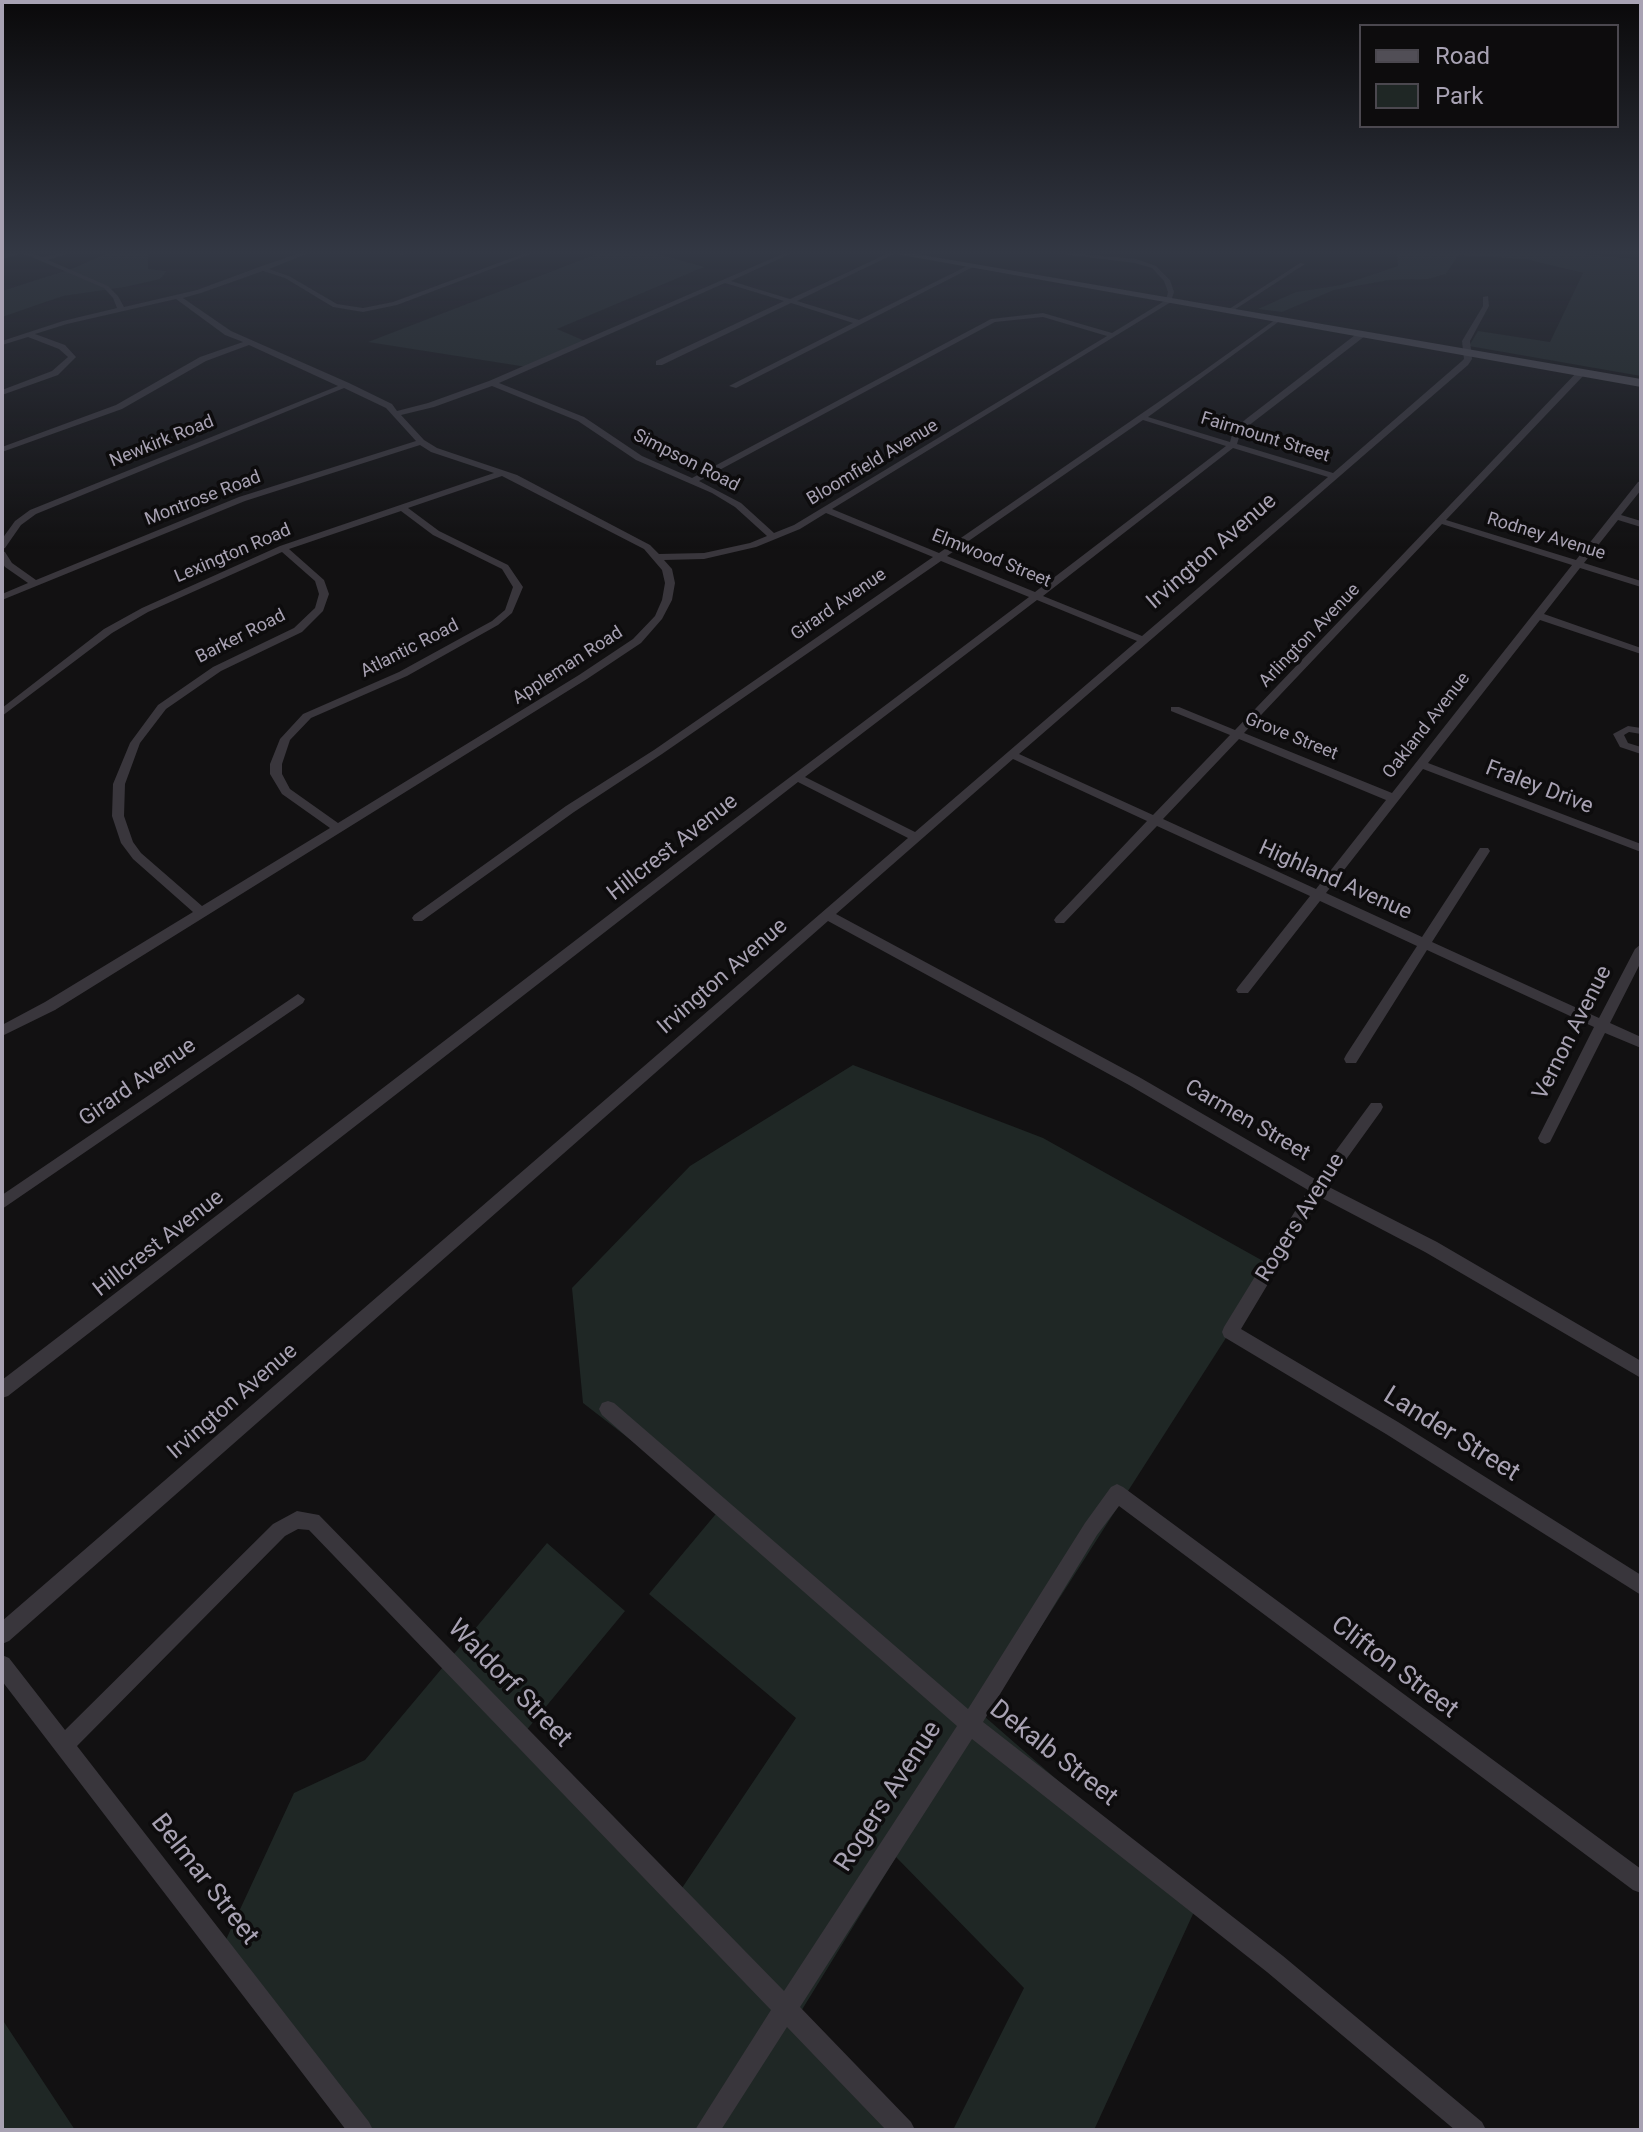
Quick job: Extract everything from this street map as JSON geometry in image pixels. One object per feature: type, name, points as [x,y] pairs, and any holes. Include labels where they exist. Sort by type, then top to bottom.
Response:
[{"type":"main road","points":[[1459,351],[1641,383]]},
{"type":"street","points":[[2,393],[55,373],[72,357],[66,351]]},
{"type":"street","points":[[2,450],[119,407],[203,359],[224,351]]},
{"type":"street","points":[[268,351],[346,385],[398,413],[421,442],[434,450],[502,472],[619,530],[659,557]]},
{"type":"street","points":[[398,413],[431,405],[492,383],[564,351]]},
{"type":"street","points":[[659,363],[683,351]]},
{"type":"street","points":[[733,386],[801,351]]},
{"type":"street","points":[[693,481],[934,351]]},
{"type":"street","name":"Bloomfield Avenue","points":[[659,557],[704,556],[774,538],[826,510],[1085,351]]},
{"type":"street","name":"Girard Avenue","points":[[418,918],[570,809],[658,752],[1233,351]]},
{"type":"street","name":"Hillcrest Avenue","points":[[2,1390],[1234,443],[1236,433],[1249,421],[1339,351]]},
{"type":"street","name":"Irvington Avenue","points":[[2,1634],[1465,363],[1467,353]]},
{"type":"street","name":"Arlington Avenue","points":[[1060,920],[1581,373]]},
{"type":"street","name":"Simpson Road","points":[[492,383],[581,419],[639,458],[738,505],[774,538]]},
{"type":"street","name":"Newkirk Road","points":[[2,546],[18,523],[33,512],[346,385]]},
{"type":"street","name":"Fairmount Street","points":[[1140,417],[1234,443],[1334,476]]},
{"type":"street","name":"Montrose Road","points":[[2,597],[242,499],[421,442]]},
{"type":"street","name":"Lexington Road","points":[[2,713],[108,631],[145,610],[283,548],[502,472]]},
{"type":"street","name":"Oakland Avenue","points":[[1243,990],[1641,484]]},
{"type":"street","name":"Atlantic Road","points":[[338,828],[296,799],[281,782],[276,764],[285,739],[307,716],[403,674],[495,623],[509,611],[518,587],[505,567],[436,533],[403,508]]},
{"type":"street","name":"Elmwood Street","points":[[826,510],[1143,640]]},
{"type":"street","points":[[1615,516],[1641,524]]},
{"type":"street","name":"Rodney Avenue","points":[[1441,521],[1641,584]]},
{"type":"street","name":"Barker Road","points":[[202,913],[137,856],[127,843],[118,816],[119,784],[135,743],[162,707],[217,669],[298,630],[320,609],[324,594],[319,580],[283,548]]},
{"type":"street","points":[[2,554],[8,565],[36,584]]},
{"type":"street","name":"Appleman Road","points":[[2,1031],[50,1006],[202,913],[637,641],[659,617],[667,600],[670,583],[667,569],[659,557]]},
{"type":"street","points":[[1536,615],[1641,651]]},
{"type":"street","name":"Grove Street","points":[[1175,709],[1393,798]]},
{"type":"street","points":[[1641,731],[1628,729],[1618,734],[1624,745],[1641,751]]},
{"type":"street","name":"Highland Avenue","points":[[1013,755],[1641,1043]]},
{"type":"street","name":"Fraley Drive","points":[[1422,765],[1641,848]]},
{"type":"street","points":[[798,778],[916,837]]},
{"type":"street","points":[[1351,1059],[1484,851]]},
{"type":"street","name":"Carmen Street","points":[[828,915],[1007,1015],[1134,1081],[1317,1188],[1431,1247],[1641,1370]]},
{"type":"street","name":"Vernon Avenue","points":[[1545,1138],[1641,949]]},
{"type":"street","name":"Girard Avenue","points":[[2,1203],[298,999]]},
{"type":"street","name":"Rogers Avenue","points":[[1230,1332],[1317,1188],[1376,1107]]},
{"type":"street","name":"Lander Street","points":[[1230,1332],[1392,1428],[1641,1586]]},
{"type":"street","name":"Dekalb Street","points":[[608,1409],[970,1724],[1275,1964],[1474,2130]]},
{"type":"street","name":"Rogers Avenue","points":[[707,2130],[1117,1493]]},
{"type":"street","name":"Clifton Street","points":[[1117,1493],[1641,1882]]},
{"type":"street","name":"Waldorf Street","points":[[64,1745],[279,1530],[297,1520],[313,1521],[903,2130]]},
{"type":"street","name":"Belmar Street","points":[[2,1665],[361,2130]]},
{"type":"green space","points":[[428,351],[562,351],[527,367]]},
{"type":"green space","points":[[1500,351],[1641,351],[1641,376]]},
{"type":"green space","points":[[853,1065],[1043,1138],[1272,1266],[984,1716],[1198,1903],[1094,2130],[953,2130],[1024,1988],[896,1857],[795,2021],[904,2130],[349,2130],[217,1959],[294,1793],[365,1760],[547,1543],[625,1611],[515,1744],[674,1900],[796,1718],[649,1594],[720,1509],[583,1403],[572,1288],[690,1166]]},
{"type":"green space","points":[[2,2019],[75,2130],[2,2130]]}]
